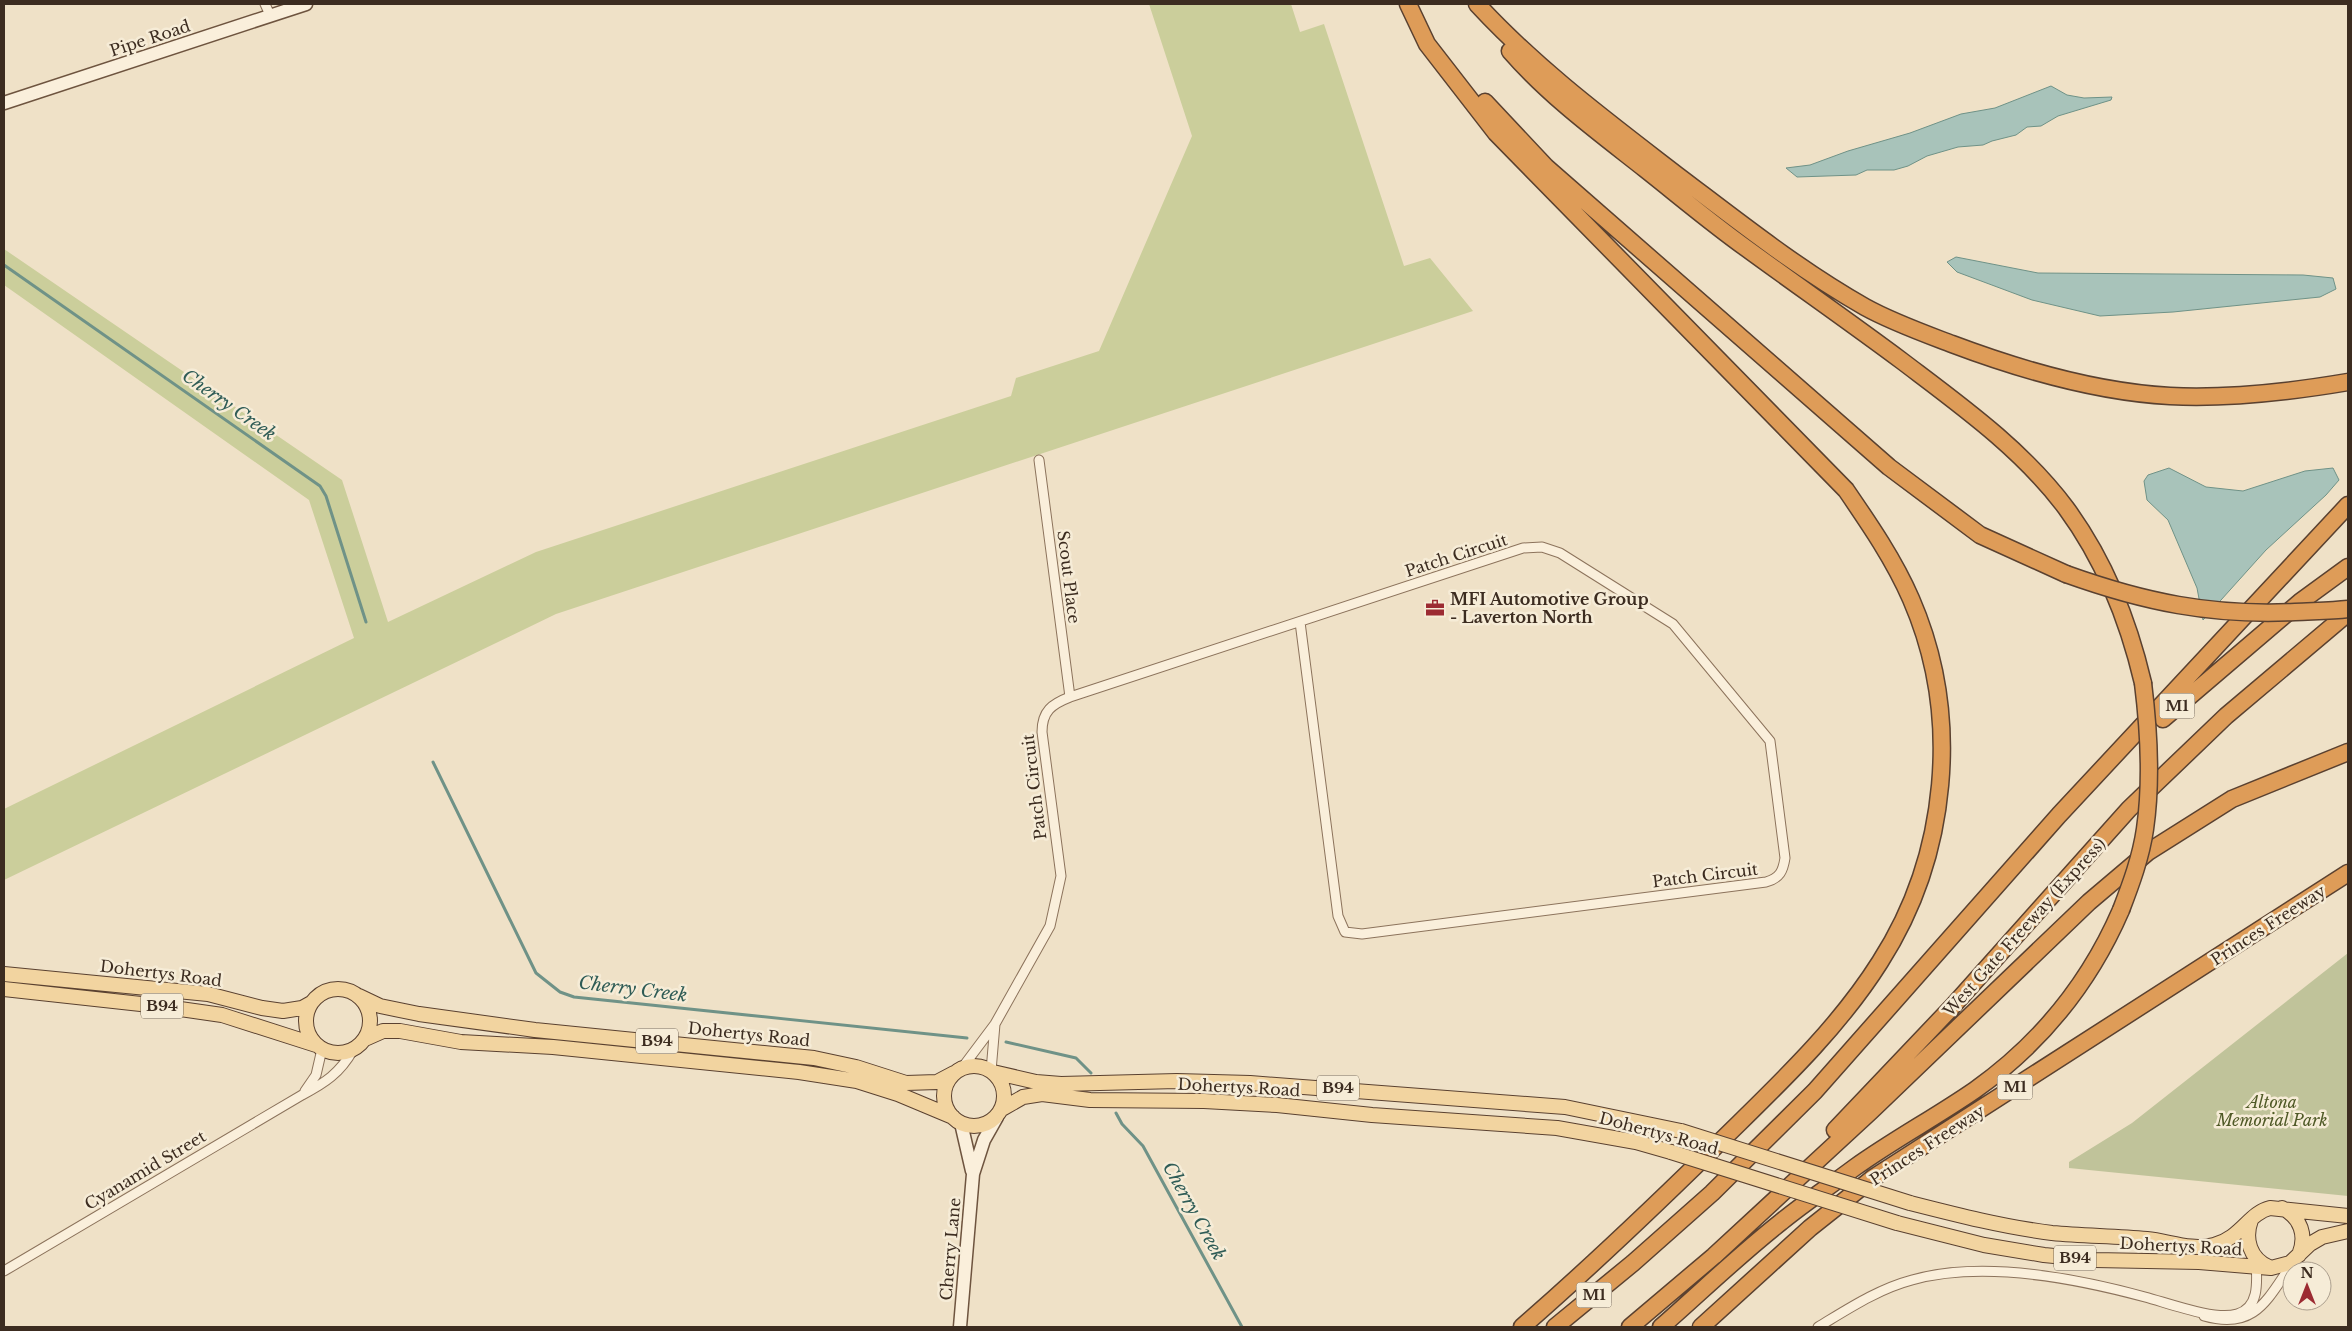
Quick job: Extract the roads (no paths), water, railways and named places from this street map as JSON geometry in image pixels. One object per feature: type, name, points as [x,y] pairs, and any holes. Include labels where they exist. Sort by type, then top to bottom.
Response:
[{"type":"highway","points":[[1408,4],[1428,44],[1496,133],[1846,490],[1872,527],[1894,564],[1912,601],[1936,678],[1941,720],[1942,763],[1939,805],[1930,848],[1918,888],[1901,927],[1880,963],[1831,1028],[1742,1120],[1653,1209],[1522,1327]]},
{"type":"highway","points":[[1412,4],[1435,40],[1469,83],[1546,168],[1888,467],[1980,535],[2066,574],[2114,591],[2160,603],[2216,611],[2282,613],[2348,609]]},
{"type":"highway","points":[[1470,4],[1527,71],[1584,122],[1745,248],[1826,304],[1987,427],[2042,479],[2065,508],[2106,572],[2133,640],[2143,683],[2147,716],[2149,792],[2145,830],[2137,866],[2122,910],[2108,940],[2082,984],[2048,1027],[2017,1056],[1975,1090],[1858,1166],[1781,1221],[1662,1327]]},
{"type":"highway","points":[[1477,4],[1537,64],[1580,100],[1759,237],[1820,280],[1859,304],[1916,330],[1974,352],[2036,372],[2134,392],[2169,396],[2238,396],[2302,390],[2348,382]]},
{"type":"highway","name":"M1","points":[[1556,1327],[1633,1263],[1712,1193],[1815,1091],[2059,815],[2348,505]]},
{"type":"highway","name":"M1","points":[[2059,815],[2192,693],[2292,608],[2348,567]]},
{"type":"highway","name":"West Gate Freeway (Express)","points":[[1714,1256],[1952,1007],[2130,809],[2226,716],[2348,613]]},
{"type":"highway","points":[[1714,1256],[1871,1111],[2089,902],[2148,852],[2232,799],[2348,752]]},
{"type":"highway","name":"Princes Freeway","points":[[1701,1327],[1765,1271],[1810,1228],[1874,1178],[2348,873]]},
{"type":"highway","name":"M1","points":[[1630,1327],[1714,1256]]},
{"type":"main road","name":"Dohertys Road","points":[[4,974],[208,994],[262,1008],[283,1011],[302,1008],[311,1003]]},
{"type":"main road","name":"Dohertys Road","points":[[4,989],[159,1006],[222,1016],[247,1022],[319,1047]]},
{"type":"main road","name":"B94","points":[[311,1003],[317,996],[333,989],[342,989],[359,996]]},
{"type":"main road","name":"Dohertys Road","points":[[359,996],[380,1006],[419,1014],[535,1030],[814,1058],[856,1067],[906,1083],[937,1082],[958,1071]]},
{"type":"main road","points":[[359,996],[369,1012],[369,1030],[365,1038]]},
{"type":"main road","points":[[311,1003],[305,1020],[310,1038],[319,1047]]},
{"type":"main road","name":"Dohertys Road","points":[[365,1038],[384,1031],[400,1031],[461,1042],[553,1047],[799,1072],[857,1081],[898,1094],[957,1120]]},
{"type":"main road","name":"B94","points":[[319,1047],[338,1053],[353,1050],[365,1038]]},
{"type":"main road","name":"B94","points":[[958,1071],[979,1066],[992,1071]]},
{"type":"main road","points":[[957,1120],[944,1100],[946,1085],[958,1071]]},
{"type":"main road","name":"Dohertys Road","points":[[992,1071],[1036,1082],[1061,1084],[1177,1081],[1250,1083],[1565,1106],[1681,1131],[1910,1203],[1977,1220],[2037,1230],[2147,1239],[2195,1247],[2214,1245],[2227,1240],[2243,1229],[2264,1210],[2279,1207],[2348,1216]]},
{"type":"main road","points":[[992,1071],[1003,1085],[1004,1101],[999,1113]]},
{"type":"main road","name":"Dohertys Road","points":[[999,1113],[1023,1097],[1042,1094],[1090,1100],[1204,1101],[1277,1105],[1372,1115],[1557,1128],[1627,1141],[1671,1152],[1897,1223],[1984,1244],[2051,1256],[2095,1260],[2256,1262],[2276,1268],[2287,1265],[2297,1258],[2310,1244],[2322,1237],[2348,1231]]},
{"type":"main road","name":"B94","points":[[957,1120],[980,1126],[999,1113]]},
{"type":"main road","points":[[2279,1207],[2291,1213],[2302,1229],[2302,1243],[2297,1258]]},
{"type":"main road","points":[[2253,1218],[2249,1226],[2248,1239],[2256,1262]]},
{"type":"street","name":"Pipe Road","points":[[4,103],[268,10],[306,4]]},
{"type":"street","name":"Scout Place","points":[[1039,460],[1070,697]]},
{"type":"street","name":"Patch Circuit","points":[[958,1071],[995,1024],[1050,926],[1061,876],[1042,722],[1050,706],[1070,697],[1523,548],[1542,548],[1560,553],[1673,624],[1770,741],[1785,858],[1784,868],[1780,875],[1766,882],[1362,934],[1345,932],[1338,916],[1300,622]]},
{"type":"street","name":"Patch Circuit","points":[[992,1071],[995,1024]]},
{"type":"street","name":"Cyanamid Street","points":[[302,1095],[316,1075],[319,1047]]},
{"type":"street","name":"Cyanamid Street","points":[[4,1271],[302,1095],[324,1084],[344,1066],[353,1050]]},
{"type":"street","name":"Cherry Lane","points":[[960,1327],[973,1174],[984,1140],[999,1113]]},
{"type":"street","name":"Cherry Lane","points":[[957,1120],[973,1174]]},
{"type":"street","points":[[1818,1327],[1888,1288],[1940,1274],[1967,1272],[2060,1279],[2126,1292],[2194,1311],[2227,1324],[2239,1324],[2252,1318],[2266,1305],[2297,1258]]},
{"type":"street","points":[[2194,1311],[2225,1315],[2243,1312],[2255,1296],[2256,1262]]},
{"type":"water","points":[[2051,86],[2067,95],[2084,98],[2112,97],[2111,100],[2058,116],[2041,126],[2027,127],[2016,135],[1983,145],[1958,147],[1927,156],[1908,166],[1894,170],[1867,170],[1856,175],[1797,177],[1786,168],[1810,165],[1848,151],[1910,133],[1961,114],[1995,108]]},
{"type":"water","points":[[1956,257],[2038,273],[2303,275],[2333,278],[2336,289],[2320,297],[2173,312],[2100,316],[2032,300],[1957,272],[1947,262]]},
{"type":"water","points":[[2169,468],[2206,487],[2243,491],[2305,471],[2333,468],[2339,480],[2326,495],[2266,550],[2203,620],[2197,588],[2168,520],[2147,500],[2144,481],[2148,475]]},
{"type":"waterway","name":"Cherry Creek","points":[[4,265],[320,486],[326,496],[366,622]]},
{"type":"waterway","name":"Cherry Creek","points":[[433,762],[536,973],[560,992],[574,997],[967,1038]]},
{"type":"waterway","name":"Cherry Creek","points":[[1006,1042],[1076,1058],[1091,1073]]},
{"type":"waterway","name":"Cherry Creek","points":[[1116,1113],[1122,1124],[1143,1146],[1242,1327]]},
{"type":"place","name":"MFI Automotive Group - Laverton North","points":[[1435,608]]},
{"type":"park label","name":"Altona Memorial Park","points":[[2272,1111]]}]
